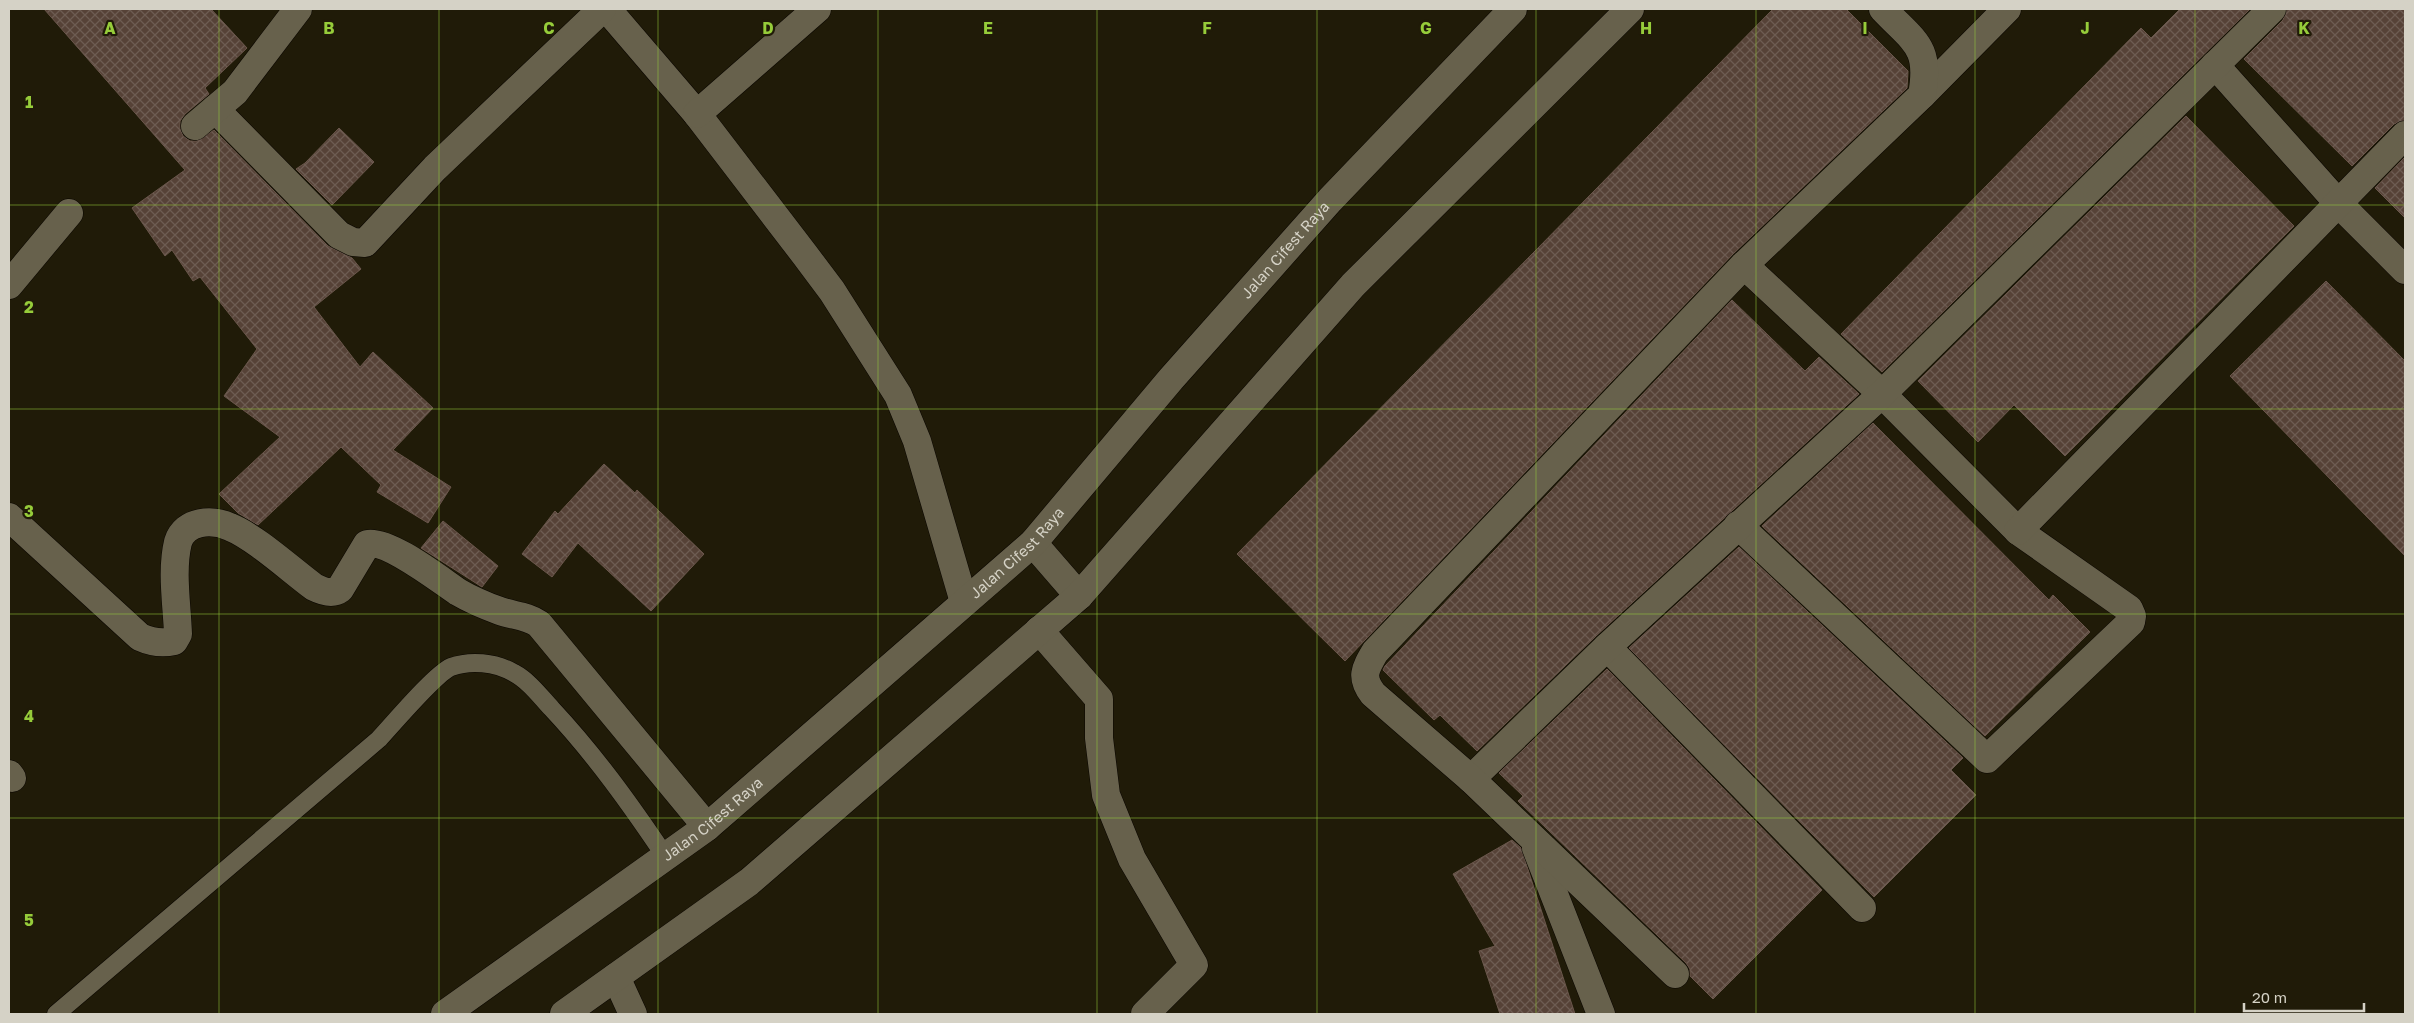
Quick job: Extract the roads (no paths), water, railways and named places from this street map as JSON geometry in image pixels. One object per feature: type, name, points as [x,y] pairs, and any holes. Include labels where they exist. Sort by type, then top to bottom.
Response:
[{"type":"street","points":[[195,126],[235,92],[298,9]]},
{"type":"street","points":[[215,108],[339,235],[353,242],[366,243],[435,168],[602,9]]},
{"type":"street","points":[[606,9],[697,114],[832,291],[898,395],[917,441],[964,602]]},
{"type":"street","points":[[697,114],[817,9]]},
{"type":"street","name":"Jalan Cifest Raya","points":[[445,1014],[707,827],[1033,543],[1171,379],[1330,200],[1513,9]]},
{"type":"street","points":[[564,1014],[749,882],[1079,596],[1353,285],[1630,9]]},
{"type":"street","points":[[1883,9],[1922,50],[1926,72],[1922,95]]},
{"type":"street","points":[[1675,974],[1471,779],[1374,694],[1366,684],[1365,672],[1368,663],[1375,652],[1744,265],[1922,95],[2007,9]]},
{"type":"street","points":[[1471,779],[1607,647],[1882,394],[2272,9]]},
{"type":"street","points":[[2214,65],[2339,204],[2405,270]]},
{"type":"street","points":[[2018,532],[2405,135]]},
{"type":"street","points":[[9,285],[69,213]]},
{"type":"street","points":[[1738,525],[1988,759],[2131,622],[2132,616],[2129,609],[2018,532],[1882,394],[1744,265]]},
{"type":"street","points":[[9,516],[140,637],[150,641],[166,643],[174,641],[178,634],[175,562],[179,540],[187,528],[193,525],[210,522],[230,527],[314,587],[323,591],[336,592],[340,590],[367,544],[374,543],[389,549],[422,566],[459,592],[501,611],[530,617],[539,624],[707,827]]},
{"type":"street","points":[[1033,543],[1079,596]]},
{"type":"street","points":[[1039,630],[1099,699],[1099,738],[1106,795],[1132,859],[1194,965],[1145,1014]]},
{"type":"street","points":[[1607,647],[1862,908]]},
{"type":"street","points":[[1534,840],[1601,1014]]},
{"type":"street","points":[[616,977],[633,1014]]},
{"type":"lane","points":[[56,1014],[379,740],[421,693],[448,668],[465,663],[500,667],[513,672],[526,682],[573,731],[617,784],[665,856]]}]
